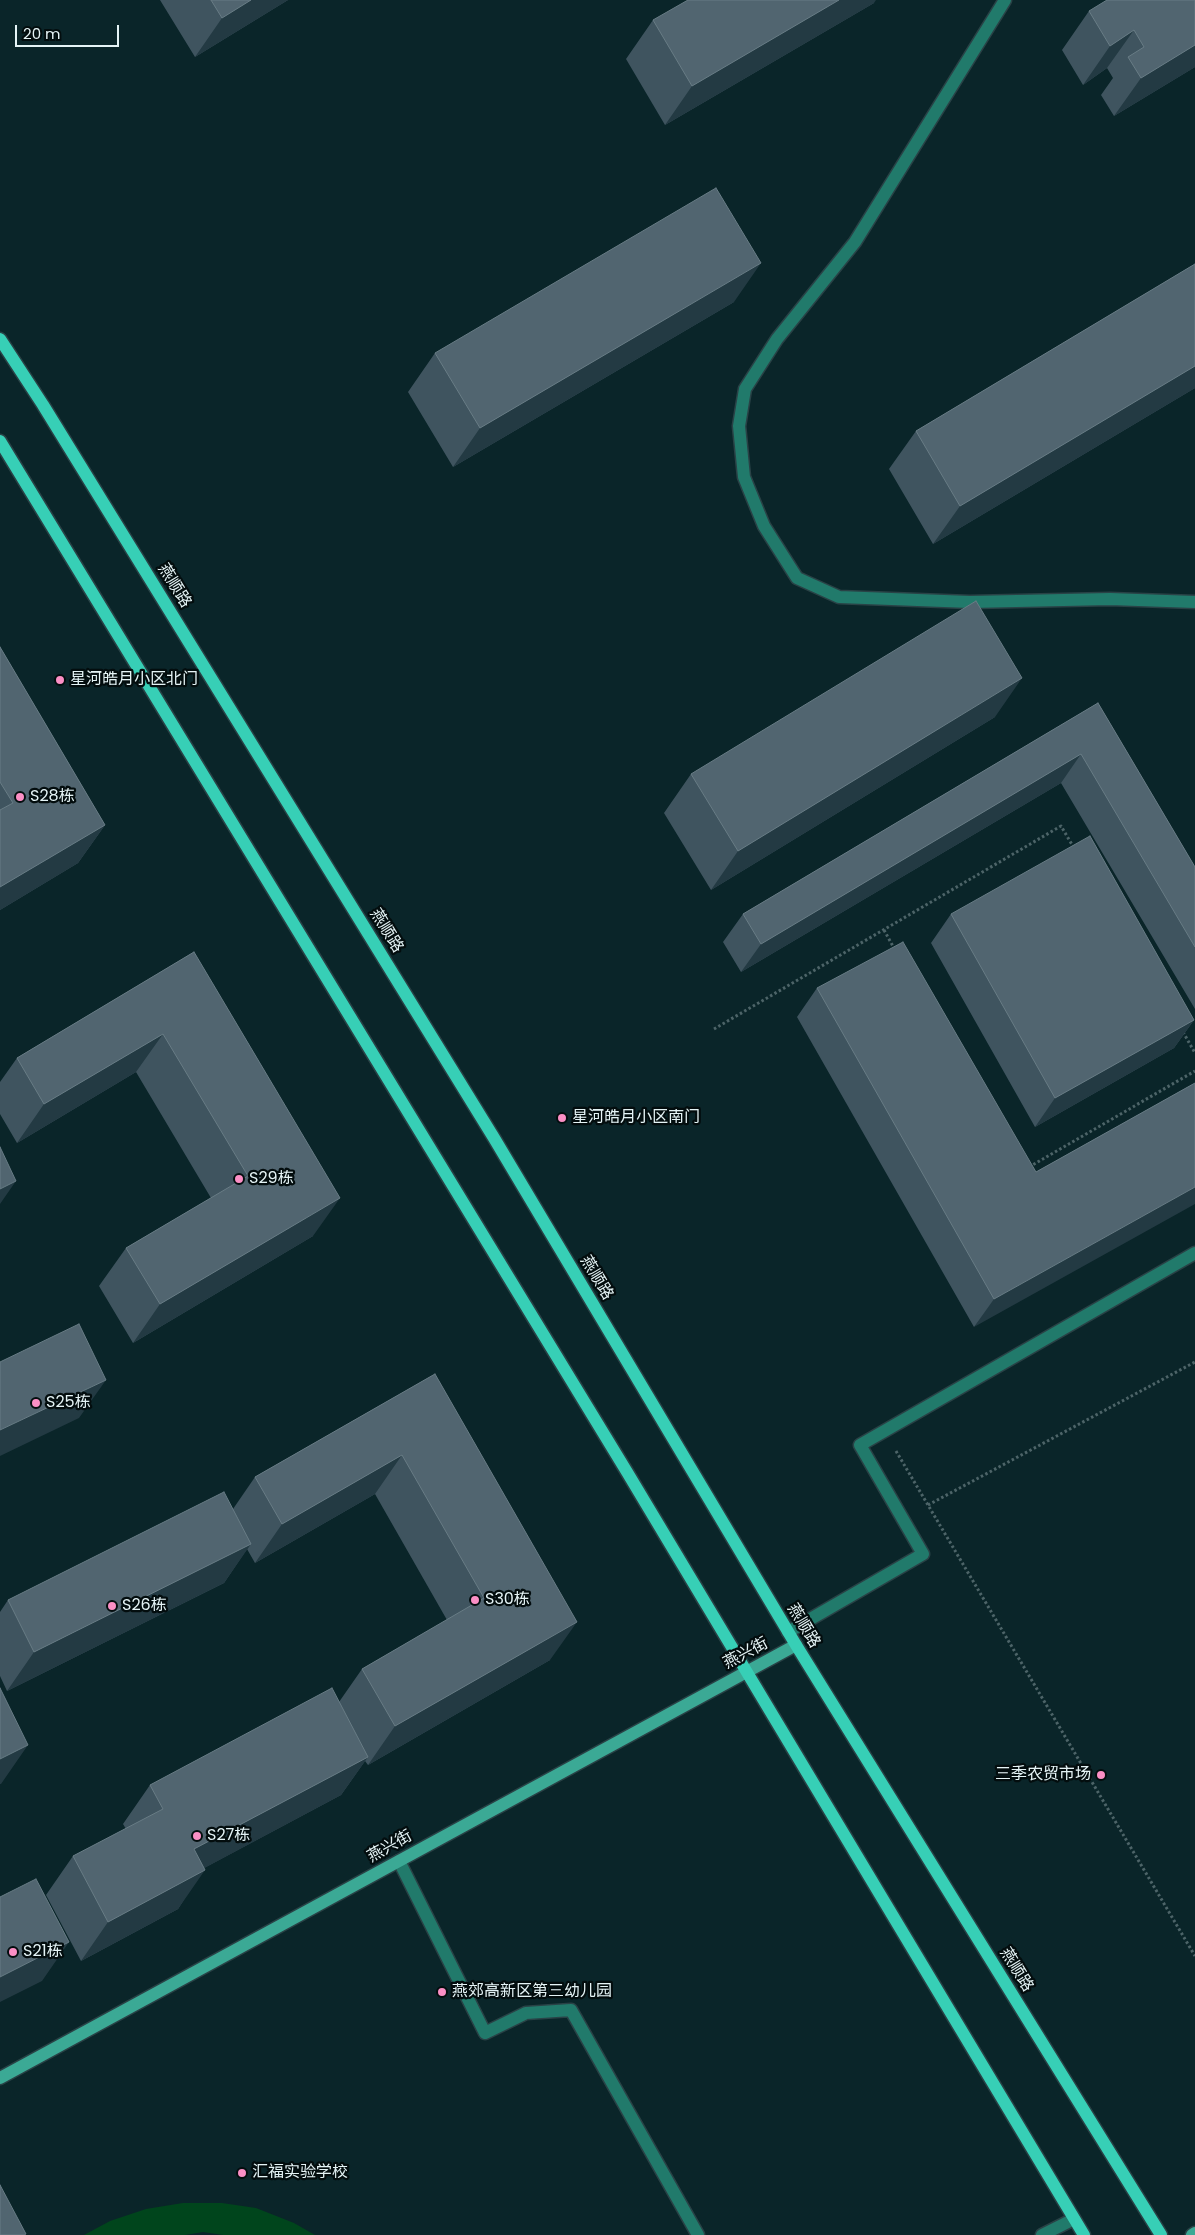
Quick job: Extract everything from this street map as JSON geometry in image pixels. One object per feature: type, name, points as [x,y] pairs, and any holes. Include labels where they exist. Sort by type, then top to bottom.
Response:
[{"type":"main road","name":"燕顺路","points":[[0,339],[43,405],[489,1130],[788,1632],[1161,2235]]},
{"type":"main road","points":[[0,441],[616,1455],[1084,2235]]},
{"type":"street","name":"燕兴街","points":[[0,2078],[796,1645]]},
{"type":"lane","points":[[1005,0],[855,242],[777,339],[745,389],[739,426],[744,477],[764,526],[797,578],[839,597],[970,602],[1110,599],[1195,602]]},
{"type":"lane","points":[[788,1632],[923,1554],[860,1444],[1195,1253]]},
{"type":"lane","points":[[399,1861],[485,2033],[526,2013],[571,2010],[698,2235]]},
{"type":"lane","points":[[1042,2235],[1074,2219]]},
{"type":"path","points":[[714,1030],[1061,826],[1076,851]]},
{"type":"path","points":[[884,930],[899,956]]},
{"type":"path","points":[[1180,1028],[1195,1053]]},
{"type":"path","points":[[1024,1170],[1195,1071]]},
{"type":"path","points":[[928,1505],[1195,1362]]},
{"type":"path","points":[[884,1431],[1195,1956]]},
{"type":"green space","points":[[183,2203],[222,2203],[256,2208],[294,2223],[315,2235],[223,2235],[203,2232],[185,2235],[84,2235],[110,2221],[146,2209]]},
{"type":"building","points":[[211,0],[251,0],[222,18]]},
{"type":"building","points":[[688,0],[839,0],[692,86],[653,20]]},
{"type":"building","points":[[1107,0],[1195,0],[1195,45],[1141,78],[1128,57],[1144,47],[1134,30],[1110,46],[1089,11]]},
{"type":"building","points":[[716,188],[761,263],[480,428],[435,353]]},
{"type":"building","points":[[1195,264],[1195,366],[960,506],[916,431]]},
{"type":"building","points":[[976,601],[1022,678],[738,851],[691,774]]},
{"type":"building","points":[[0,647],[105,825],[0,887],[0,810],[13,803],[0,782]]},
{"type":"building","points":[[1098,703],[1195,867],[1195,947],[1081,754],[761,944],[743,914]]},
{"type":"building","points":[[1090,836],[1194,1020],[1055,1098],[951,914]]},
{"type":"building","points":[[903,942],[1036,1172],[1195,1083],[1195,1187],[994,1299],[817,988]]},
{"type":"building","points":[[194,952],[340,1198],[160,1304],[126,1248],[248,1176],[163,1034],[44,1104],[17,1058]]},
{"type":"building","points":[[0,1147],[16,1181],[0,1189]]},
{"type":"building","points":[[79,1324],[106,1380],[0,1430],[0,1362]]},
{"type":"building","points":[[435,1374],[577,1622],[395,1726],[362,1669],[484,1598],[402,1455],[282,1524],[255,1477]]},
{"type":"building","points":[[224,1492],[251,1544],[34,1652],[8,1600]]},
{"type":"building","points":[[0,1688],[28,1745],[0,1759]]},
{"type":"building","name":"S27栋","points":[[332,1688],[368,1757],[194,1849],[205,1870],[108,1922],[73,1856],[163,1809],[150,1785]]},
{"type":"building","points":[[36,1879],[69,1942],[0,1977],[0,1897]]},
{"type":"building","points":[[0,2185],[26,2234],[0,2235]]},
{"type":"place","name":"星河皓月小区北门","points":[[60,680]]},
{"type":"place","name":"S28栋","points":[[20,797]]},
{"type":"place","name":"星河皓月小区南门","points":[[562,1118]]},
{"type":"place","name":"S29栋","points":[[239,1179]]},
{"type":"place","name":"S25栋","points":[[36,1403]]},
{"type":"place","name":"S30栋","points":[[475,1600]]},
{"type":"place","name":"S26栋","points":[[112,1606]]},
{"type":"place","name":"三季农贸市场","points":[[1101,1775]]},
{"type":"place","name":"S27栋","points":[[197,1836]]},
{"type":"place","name":"S21栋","points":[[13,1952]]},
{"type":"place","name":"燕郊高新区第三幼儿园","points":[[442,1992]]},
{"type":"place","name":"汇福实验学校","points":[[242,2173]]}]
